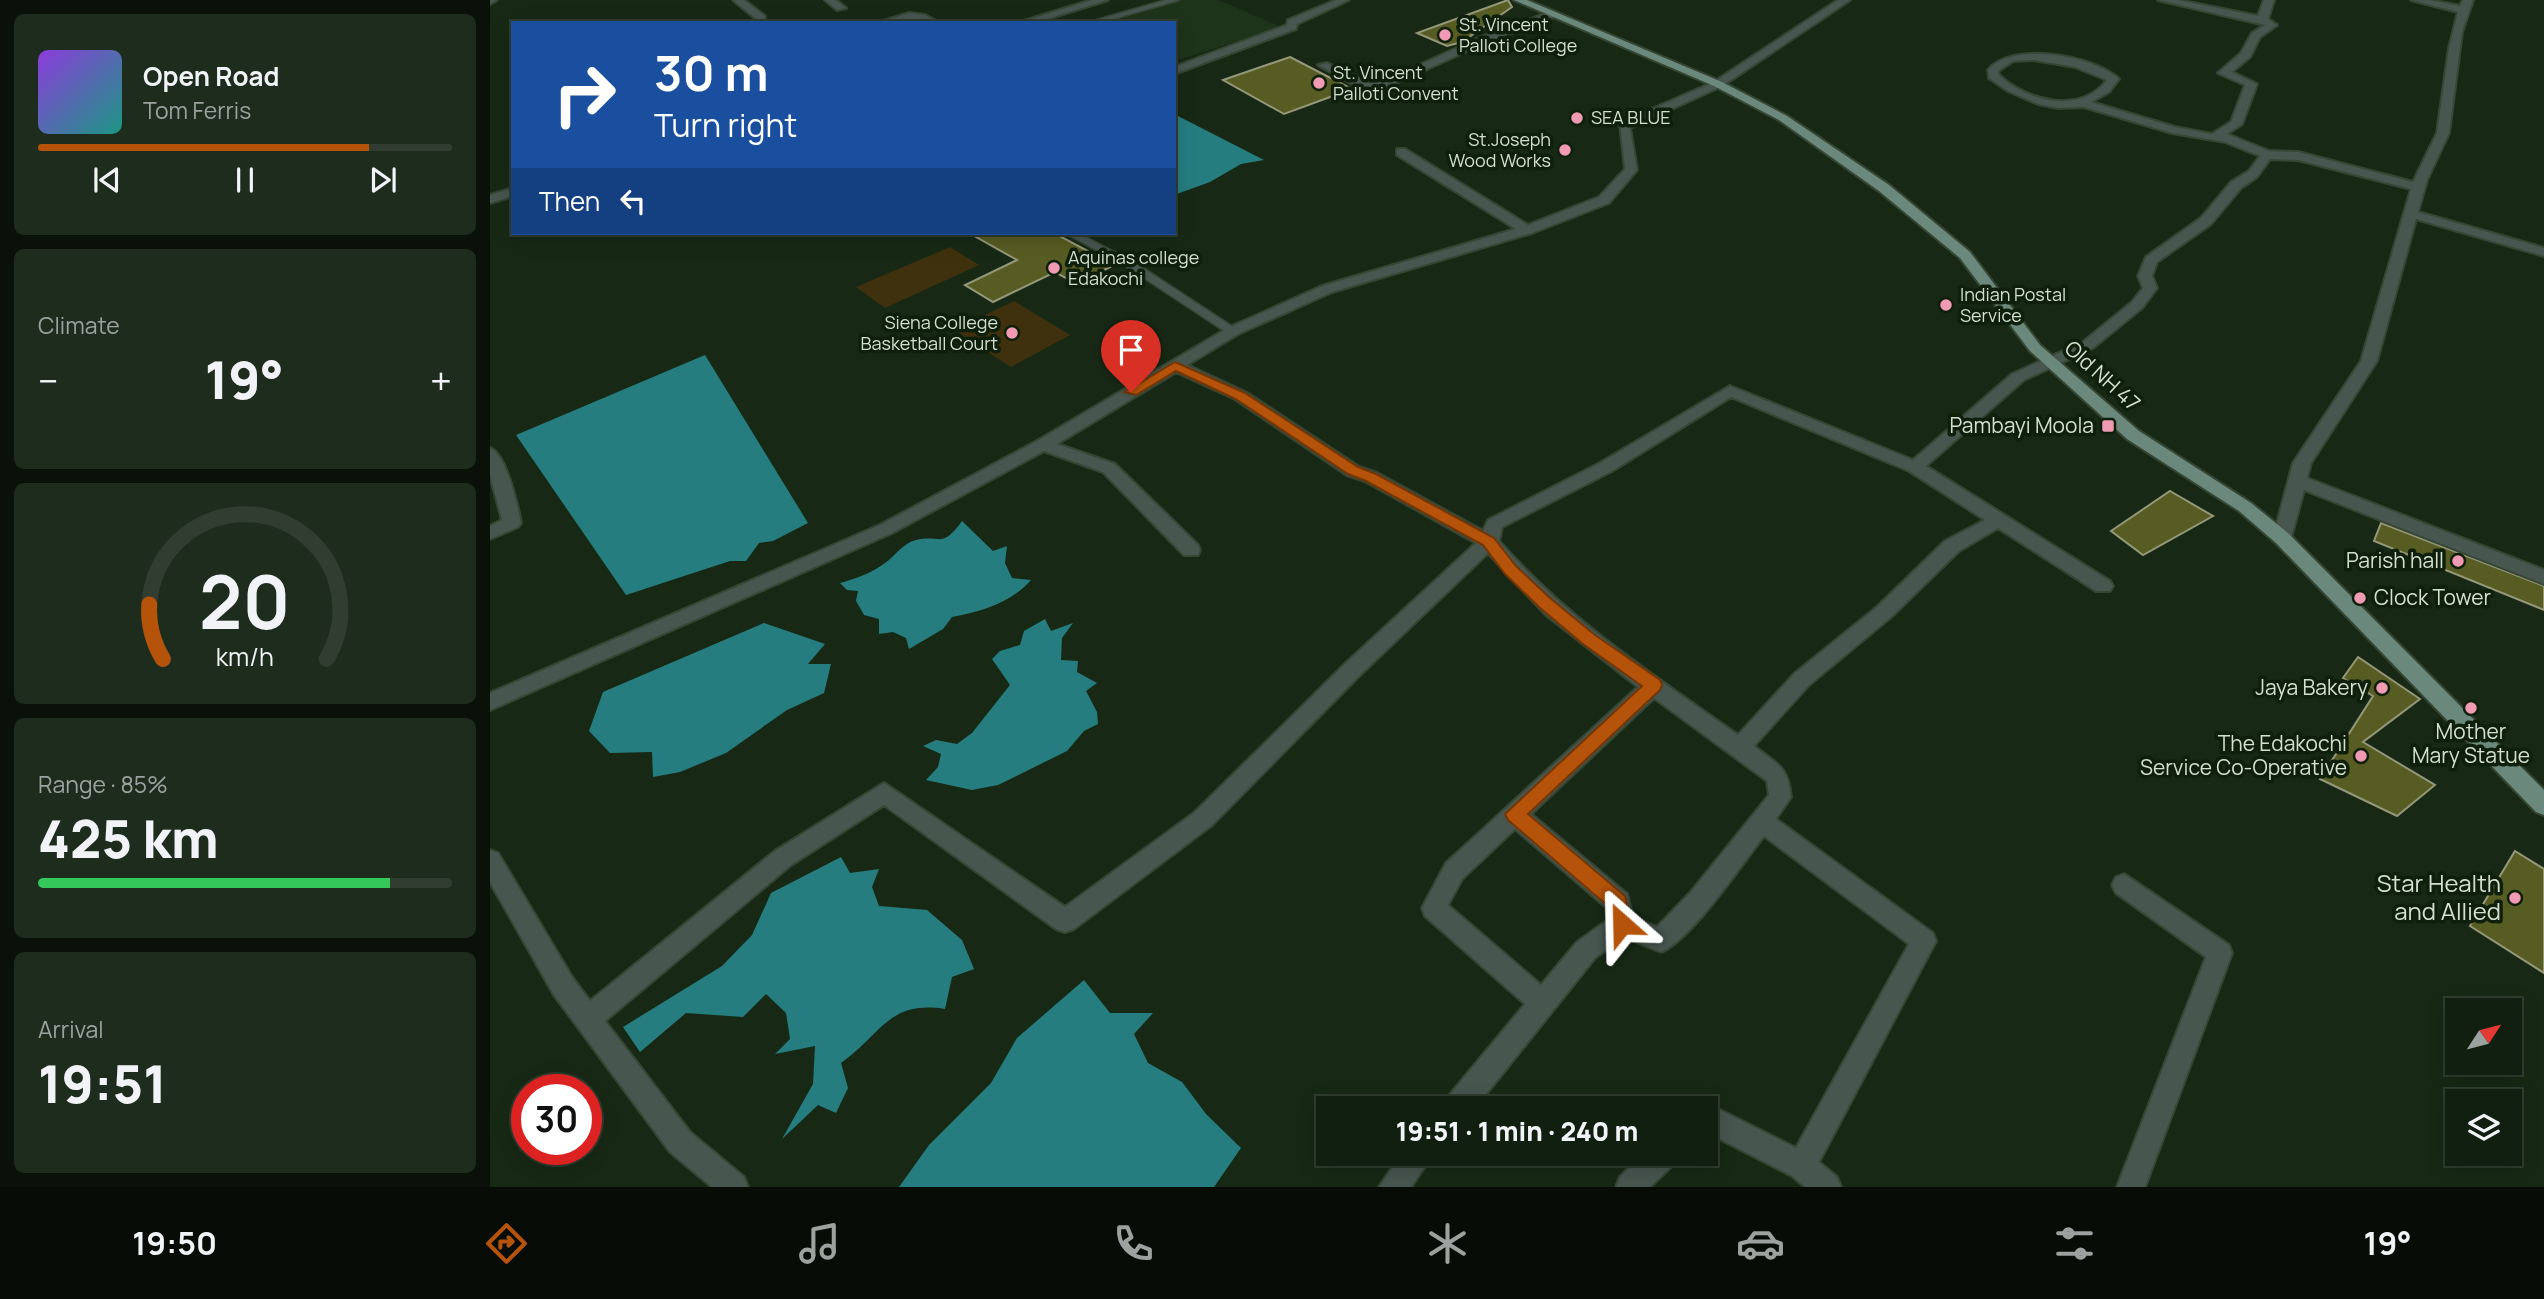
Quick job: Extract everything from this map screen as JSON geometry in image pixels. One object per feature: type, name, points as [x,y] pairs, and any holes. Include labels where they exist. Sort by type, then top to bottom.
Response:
[{"type":"main road","name":"Old NH 47","points":[[1519,0],[1718,84],[1783,118],[1884,188],[1965,255],[2035,348],[2133,435],[2245,507],[2282,538],[2544,805]]},
{"type":"street","points":[[738,0],[761,18],[760,21]]},
{"type":"street","points":[[830,0],[841,8]]},
{"type":"street","points":[[1028,21],[1103,0]]},
{"type":"street","points":[[1176,70],[1292,27],[1292,22],[1344,0]]},
{"type":"street","points":[[490,702],[886,529],[1043,445],[1233,331],[1327,289],[1527,230],[1604,201],[1631,170],[1624,126],[1718,84],[1845,0]]},
{"type":"street","points":[[2163,0],[2262,20],[2272,25],[2256,35],[2246,54],[2224,73],[2251,84],[2236,124],[2218,134],[2267,155],[2298,156],[2418,187]]},
{"type":"street","points":[[2262,20],[2269,0]]},
{"type":"street","points":[[2282,538],[2302,463],[2369,361],[2418,187],[2425,166],[2442,135],[2466,5],[2416,0]]},
{"type":"street","points":[[886,21],[919,11],[932,21]]},
{"type":"street","points":[[1322,65],[1366,87],[1387,84],[1483,40],[1553,14]]},
{"type":"street","points":[[2081,103],[2105,90],[2113,79],[2087,66],[2021,57],[2010,58],[1993,70],[1993,76],[2020,93],[2057,105],[2081,103],[2176,130],[2209,138],[2225,138]]},
{"type":"street","points":[[1401,152],[1527,230]]},
{"type":"street","points":[[1915,467],[1951,431],[2018,377],[2088,345],[2137,305],[2150,288],[2145,276],[2151,260],[2206,221],[2225,202],[2236,185],[2253,174],[2267,155]]},
{"type":"street","points":[[490,199],[511,193]]},
{"type":"street","points":[[2411,214],[2544,252]]},
{"type":"street","points":[[1175,366],[1241,396],[1353,471],[1371,477],[1489,542],[1510,570],[1589,639],[1778,777],[1780,797],[1763,822],[1699,901],[1661,940],[1622,924]]},
{"type":"street","points":[[587,1019],[783,858],[884,793],[1065,921],[1203,820],[1353,669],[1489,542],[1494,524],[1606,467],[1730,391],[1915,467],[2103,586]]},
{"type":"street","points":[[1043,445],[1109,468],[1191,550]]},
{"type":"street","points":[[490,454],[507,496],[512,523],[490,533]]},
{"type":"street","points":[[2297,481],[2544,578]]},
{"type":"street","points":[[1740,748],[1802,679],[1884,612],[1952,546],[1999,520]]},
{"type":"street","points":[[1543,1003],[1434,908],[1454,871],[1654,685]]},
{"type":"street","points":[[1514,814],[1618,902],[1622,924]]},
{"type":"street","points":[[1763,822],[1924,941],[1802,1166]]},
{"type":"street","points":[[490,860],[563,986],[587,1019],[680,1142],[734,1187]]},
{"type":"street","points":[[2124,885],[2220,953],[2130,1187]]},
{"type":"street","points":[[1467,1096],[1586,950],[1622,924]]},
{"type":"street","points":[[1718,1123],[1802,1166],[1827,1187]]},
{"type":"street","points":[[1393,1187],[1410,1166]]},
{"type":"street","points":[[1630,1187],[1652,1166]]},
{"type":"lane","points":[[1097,21],[1175,0]]},
{"type":"lane","points":[[1074,235],[1132,266],[1233,331]]},
{"type":"shaded area","points":[[1182,0],[1218,0],[1282,27],[1176,60],[1176,21],[1114,21]]},
{"type":"shaded area","points":[[950,247],[979,265],[885,308],[856,287]]},
{"type":"shaded area","name":"Siena College Basketball Court","points":[[1014,301],[1070,335],[1011,367],[954,330]]},
{"type":"water","points":[[1176,115],[1264,160],[1241,164],[1210,182],[1176,194]]},
{"type":"water","points":[[705,355],[808,523],[773,541],[759,543],[746,561],[730,561],[626,595],[516,435]]},
{"type":"water","points":[[962,521],[993,551],[1007,546],[1005,563],[1012,578],[1031,580],[1014,595],[995,605],[952,617],[943,629],[909,649],[906,638],[893,632],[879,634],[879,619],[864,615],[856,601],[858,591],[847,590],[840,583],[875,570],[911,542],[945,538]]},
{"type":"water","points":[[1045,619],[1051,631],[1073,623],[1062,638],[1061,660],[1078,661],[1077,672],[1097,683],[1086,691],[1097,712],[1098,724],[1084,731],[1067,751],[998,785],[972,790],[926,780],[938,767],[941,754],[923,746],[936,740],[957,744],[972,733],[1010,685],[992,659],[1000,651],[1020,645],[1024,631]]},
{"type":"water","points":[[764,623],[825,644],[808,664],[831,664],[824,693],[787,710],[726,753],[680,772],[653,777],[652,752],[610,753],[589,731],[603,692]]},
{"type":"water","points":[[841,857],[850,873],[879,869],[872,887],[879,906],[927,910],[962,940],[974,969],[952,977],[945,1009],[910,1010],[887,1022],[841,1063],[848,1088],[836,1113],[818,1105],[782,1139],[813,1084],[815,1046],[775,1054],[790,1039],[786,1013],[766,994],[743,1017],[686,1013],[640,1052],[623,1027],[722,966],[752,935],[771,893]]},
{"type":"water","points":[[1084,980],[1110,1013],[1153,1013],[1134,1034],[1148,1063],[1182,1082],[1206,1114],[1241,1148],[1214,1187],[899,1187],[929,1145],[991,1083],[1017,1038]]},
{"type":"building","points":[[1508,0],[1512,7],[1462,42],[1447,46],[1417,33]]},
{"type":"building","name":"St. Vincent Palloti Convent","points":[[1290,57],[1352,89],[1284,114],[1223,80]]},
{"type":"building","name":"Aquinas college Edakochi","points":[[973,235],[1058,235],[1114,265],[1077,284],[1055,272],[993,302],[965,285],[1017,260]]},
{"type":"building","points":[[2170,491],[2213,516],[2143,555],[2111,531]]},
{"type":"building","name":"Parish hall","points":[[2381,523],[2544,586],[2544,610],[2374,541]]},
{"type":"building","name":"The Edakochi Service Co-Operative","points":[[2358,657],[2420,699],[2363,742],[2435,785],[2397,816],[2320,779],[2373,696],[2343,678]]},
{"type":"building","name":"Star Health and Allied","points":[[2515,851],[2544,869],[2544,973],[2470,926]]},
{"type":"place","name":"St. Vincent Palloti College","points":[[1445,35]]},
{"type":"place","name":"St. Vincent Palloti Convent","points":[[1319,83]]},
{"type":"place","name":"SEA BLUE","points":[[1577,118]]},
{"type":"place","name":"St.Joseph Wood Works","points":[[1565,150]]},
{"type":"place","name":"Aquinas college Edakochi","points":[[1054,268]]},
{"type":"place","name":"Indian Postal Service","points":[[1946,305]]},
{"type":"place","name":"Siena College Basketball Court","points":[[1012,333]]},
{"type":"place","name":"Pambayi Moola","points":[[2108,426]]},
{"type":"place","name":"Parish hall","points":[[2458,561]]},
{"type":"place","name":"Clock Tower","points":[[2360,598]]},
{"type":"place","name":"Jaya Bakery","points":[[2382,688]]},
{"type":"place","name":"Mother Mary Statue","points":[[2471,708]]},
{"type":"place","name":"The Edakochi Service Co-Operative","points":[[2361,756]]},
{"type":"place","name":"Star Health and Allied","points":[[2515,898]]},
{"type":"route","points":[[1131,392],[1175,366],[1241,396],[1353,471],[1371,477],[1489,542],[1510,570],[1545,602],[1589,639],[1654,685],[1514,814],[1618,902],[1622,924]]}]
